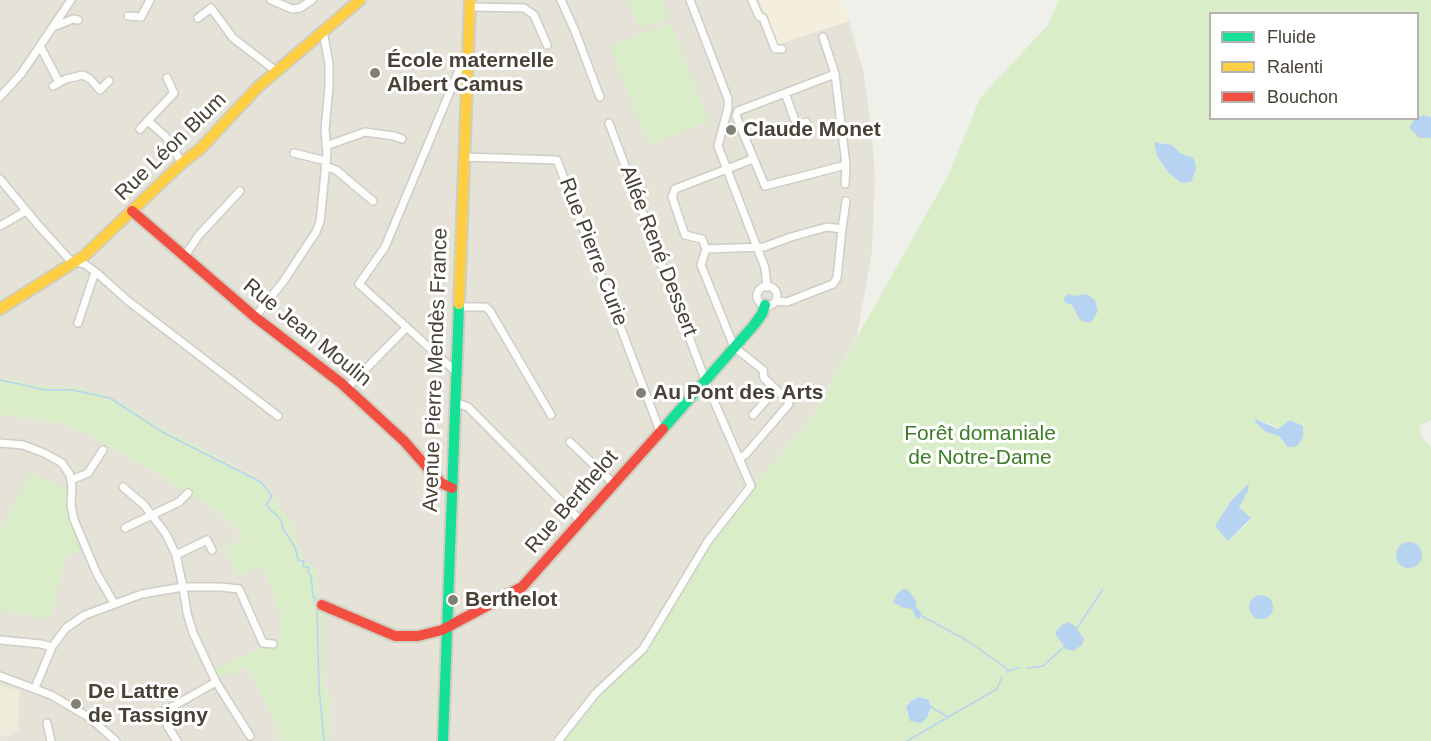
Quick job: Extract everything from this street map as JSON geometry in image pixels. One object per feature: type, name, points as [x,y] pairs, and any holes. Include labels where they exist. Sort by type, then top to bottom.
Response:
[{"type":"street","points":[[0,97],[21,74],[71,0]]},
{"type":"street","points":[[128,16],[141,17],[150,0]]},
{"type":"street","points":[[271,0],[292,9],[300,8],[312,0]]},
{"type":"street","points":[[561,0],[600,98]]},
{"type":"street","points":[[690,0],[728,99],[728,108],[718,147],[765,268],[767,287]]},
{"type":"street","points":[[752,0],[759,16],[763,18],[775,49],[782,49]]},
{"type":"street","name":"Rue Léon Blum","points":[[0,309],[77,261],[200,149],[276,71],[355,1]]},
{"type":"street","points":[[470,3],[524,8],[534,15],[547,45]]},
{"type":"street","name":"Avenue Pierre Mendès France","points":[[443,741],[470,3]]},
{"type":"street","points":[[198,18],[211,9],[232,38],[276,71]]},
{"type":"street","points":[[53,27],[73,19],[78,20]]},
{"type":"street","points":[[255,317],[283,282],[316,232],[322,206],[326,163],[326,107],[329,87],[329,64],[323,31]]},
{"type":"street","points":[[823,37],[835,74],[846,165],[845,184]]},
{"type":"street","points":[[40,46],[56,84],[83,75],[100,90],[109,81]]},
{"type":"street","points":[[456,372],[358,284],[385,247],[459,70],[467,64]]},
{"type":"street","points":[[835,74],[738,111],[736,116],[765,186],[846,165]]},
{"type":"street","points":[[140,129],[174,93],[167,78]]},
{"type":"street","points":[[785,93],[797,126],[806,122]]},
{"type":"street","points":[[148,121],[166,137],[182,163]]},
{"type":"street","name":"Allée René Dessert","points":[[558,741],[596,693],[643,649],[708,541],[751,486],[707,385],[609,123]]},
{"type":"street","points":[[326,146],[365,132],[402,139]]},
{"type":"street","points":[[294,153],[326,163],[373,201]]},
{"type":"street","name":"Rue Pierre Curie","points":[[464,157],[557,160],[660,431]]},
{"type":"street","points":[[739,459],[746,454],[789,404],[788,400],[764,378],[763,370],[734,347],[701,265],[706,249],[702,239],[686,235],[672,197],[675,189],[753,159]]},
{"type":"street","points":[[0,179],[69,259],[96,272],[127,300],[278,416]]},
{"type":"street","points":[[184,256],[199,235],[240,191]]},
{"type":"street","points":[[776,301],[775,291],[767,287],[761,289],[757,297],[759,302],[765,306],[771,305],[776,301],[787,302],[834,284],[837,278],[846,201]]},
{"type":"street","points":[[0,226],[26,211]]},
{"type":"street","name":"Rue Jean Moulin","points":[[132,212],[255,317],[347,388],[404,441],[441,483],[452,488]]},
{"type":"street","points":[[706,249],[764,247],[827,227],[842,229]]},
{"type":"street","points":[[78,323],[96,272]]},
{"type":"street","name":"Rue Berthelot","points":[[322,605],[395,636],[418,636],[447,627],[522,587],[582,522],[734,347],[762,314],[765,306]]},
{"type":"street","points":[[458,307],[486,307],[490,311],[551,415]]},
{"type":"street","points":[[347,388],[406,328]]},
{"type":"street","points":[[753,415],[776,389]]},
{"type":"street","points":[[455,402],[468,407],[582,522]]},
{"type":"street","points":[[570,442],[614,484]]},
{"type":"street","points":[[0,443],[23,446],[44,453],[62,463],[70,475],[74,520],[97,574],[114,603]]},
{"type":"street","points":[[71,480],[88,473],[103,450]]},
{"type":"street","points":[[123,487],[153,515],[176,555],[193,633],[216,682],[250,736]]},
{"type":"street","points":[[125,528],[179,502],[188,493]]},
{"type":"street","points":[[176,555],[207,540],[212,550]]},
{"type":"street","points":[[35,688],[52,647],[66,628],[85,615],[142,594],[183,587],[239,589],[263,643],[273,644]]},
{"type":"street","points":[[0,640],[52,647]]},
{"type":"street","points":[[0,676],[51,695],[77,710],[116,741]]},
{"type":"street","points":[[177,741],[168,727],[163,712],[216,682]]},
{"type":"street","points":[[47,723],[51,741]]},
{"type":"shaded area","points":[[0,0],[759,0],[776,44],[849,21],[863,70],[875,176],[872,251],[857,336],[811,419],[707,540],[643,651],[560,741],[329,741],[330,697],[324,684],[322,670],[322,610],[318,603],[317,577],[319,574],[302,557],[289,520],[262,481],[155,424],[119,401],[79,388],[42,386],[0,378]]},
{"type":"shaded area","points":[[759,0],[842,0],[849,21],[776,45]]},
{"type":"shaded area","points":[[0,414],[68,425],[92,436],[197,497],[231,522],[245,538],[218,553],[225,550],[264,566],[279,611],[281,639],[218,678],[248,665],[278,730],[279,741],[0,741]]},
{"type":"shaded area","points":[[0,685],[20,691],[18,730],[4,737],[0,736]]},
{"type":"green space","points":[[628,0],[662,0],[669,18],[639,29]]},
{"type":"green space","name":"Forêt domaniale de Notre-Dame","points":[[1059,0],[1431,0],[1431,117],[1423,115],[1419,117],[1419,12],[1209,12],[1209,120],[1414,120],[1420,138],[1431,138],[1431,420],[1419,426],[1422,438],[1431,447],[1431,741],[561,741],[597,695],[643,651],[707,540],[811,419],[949,174],[980,98],[1048,25]],"holes":[[[1159,142],[1172,145],[1180,153],[1193,158],[1196,169],[1191,182],[1181,183],[1168,172],[1157,156]],[[1256,419],[1278,429],[1290,420],[1297,424],[1303,437],[1298,445],[1284,443],[1279,436],[1266,432]],[[1249,483],[1248,491],[1239,504],[1250,517],[1250,521],[1228,541],[1216,526],[1231,501]],[[918,697],[927,698],[930,702],[931,711],[927,718],[907,716],[907,704]]]},
{"type":"green space","points":[[671,23],[708,122],[648,145],[610,46]]},
{"type":"green space","points":[[0,378],[42,386],[79,388],[105,395],[262,481],[289,520],[302,557],[319,574],[317,577],[318,603],[322,610],[322,670],[324,684],[330,697],[329,741],[279,741],[278,730],[248,666],[218,678],[214,670],[281,639],[279,611],[264,566],[238,576],[225,550],[218,553],[217,551],[245,538],[232,522],[197,497],[92,436],[68,425],[0,414]]},
{"type":"green space","points":[[30,473],[67,489],[68,514],[80,551],[66,556],[50,620],[0,610],[0,531]]},
{"type":"water","points":[[1423,115],[1431,117],[1431,138],[1420,138],[1409,128],[1414,120],[1419,120]]},
{"type":"water","points":[[1154,142],[1172,145],[1180,153],[1193,158],[1196,169],[1191,182],[1181,183],[1168,172],[1157,156]]},
{"type":"water","points":[[1068,294],[1076,296],[1086,294],[1095,300],[1098,311],[1092,321],[1088,323],[1080,320],[1072,305],[1064,302]]},
{"type":"water","points":[[1256,419],[1278,429],[1290,420],[1303,426],[1303,437],[1298,445],[1288,447],[1279,436],[1266,432],[1255,422]]},
{"type":"water","points":[[1249,483],[1248,491],[1239,507],[1251,518],[1228,541],[1215,526],[1231,501]]},
{"type":"water","points":[[1409,542],[1418,546],[1422,555],[1418,564],[1409,568],[1400,564],[1396,555],[1400,546]]},
{"type":"water","points":[[903,589],[908,590],[916,601],[916,607],[922,613],[919,619],[916,618],[912,609],[901,607],[893,602]]},
{"type":"water","points":[[1261,595],[1269,599],[1273,607],[1269,615],[1261,619],[1253,615],[1249,607],[1253,599]]},
{"type":"water","points":[[1068,622],[1075,626],[1084,639],[1082,645],[1073,651],[1066,649],[1055,633]]},
{"type":"water","points":[[918,697],[928,699],[931,707],[927,718],[921,723],[910,721],[906,707]]},
{"type":"waterway","points":[[0,380],[46,390],[72,390],[110,398],[164,433],[261,482],[272,496],[266,505],[281,520],[283,529],[295,547],[298,560],[304,561],[303,566],[309,568],[313,597],[316,598],[314,601]]},
{"type":"waterway","points":[[1077,628],[1103,589]]},
{"type":"waterway","points":[[317,609],[319,687],[324,741]]},
{"type":"waterway","points":[[922,616],[966,640],[1009,670]]},
{"type":"waterway","points":[[1027,668],[1043,666],[1064,647]]},
{"type":"waterway","points":[[1006,672],[1020,667]]},
{"type":"waterway","points":[[907,741],[997,689],[1002,677]]},
{"type":"waterway","points":[[931,707],[948,717]]},
{"type":"traffic: fast","points":[[443,741],[459,304]]},
{"type":"traffic: fast","points":[[663,429],[754,325],[765,305]]},
{"type":"traffic: slow","points":[[0,309],[84,256],[182,163],[200,149],[257,88],[360,0]]},
{"type":"traffic: slow","points":[[459,304],[470,0]]},
{"type":"traffic: jam","points":[[132,211],[255,317],[341,383],[404,441],[441,483],[452,488]]},
{"type":"traffic: jam","points":[[322,605],[395,636],[418,636],[442,630],[522,587],[663,429]]},
{"type":"place","name":"École maternelle Albert Camus","points":[[375,73]]},
{"type":"place","name":"Claude Monet","points":[[731,130]]},
{"type":"place","name":"Au Pont des Arts","points":[[641,393]]},
{"type":"place","name":"Berthelot","points":[[453,600]]},
{"type":"place","name":"De Lattre de Tassigny","points":[[76,704]]}]
